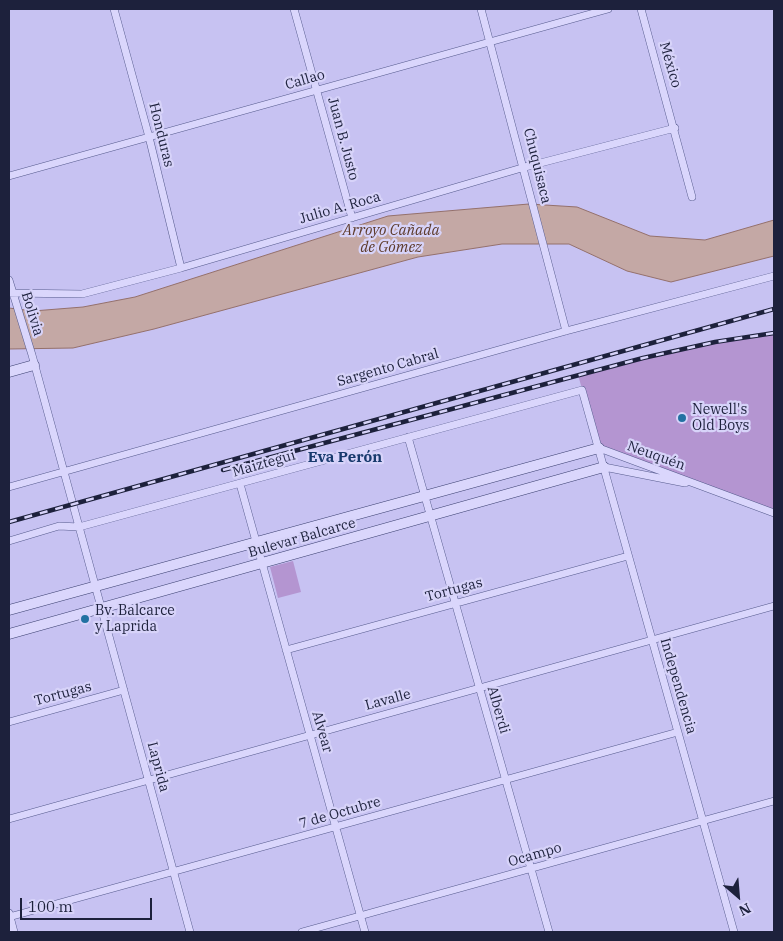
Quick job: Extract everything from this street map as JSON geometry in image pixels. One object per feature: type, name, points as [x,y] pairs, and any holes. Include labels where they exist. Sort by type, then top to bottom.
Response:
[{"type":"main road","points":[[9,372],[33,360]]},
{"type":"main road","name":"Bulevar Balcarce","points":[[9,610],[256,540],[599,447]]},
{"type":"main road","name":"Bulevar Balcarce","points":[[9,634],[604,468]]},
{"type":"street","name":"Honduras","points":[[114,9],[149,137],[181,268]]},
{"type":"street","name":"Juan B. Justo","points":[[294,9],[352,218]]},
{"type":"street","name":"Chuquisaca","points":[[481,9],[525,167],[566,330]]},
{"type":"street","name":"Callao","points":[[9,176],[608,9]]},
{"type":"street","name":"México","points":[[641,9],[675,128],[692,198]]},
{"type":"street","name":"Julio A. Roca","points":[[11,293],[82,294],[181,268],[525,167],[675,128]]},
{"type":"street","name":"Sargento Cabral","points":[[9,487],[566,330],[774,276]]},
{"type":"street","name":"Bolivia","points":[[9,280],[11,293],[17,306],[33,360]]},
{"type":"street","points":[[33,360],[79,529]]},
{"type":"street","name":"Maiztegui","points":[[9,541],[59,526],[79,529],[582,390]]},
{"type":"street","name":"Independencia","points":[[582,390],[734,932]]},
{"type":"street","name":"Alberdi","points":[[408,437],[549,932]]},
{"type":"street","name":"Neuquén","points":[[599,447],[774,513]]},
{"type":"street","name":"Neuquén","points":[[604,468],[705,487]]},
{"type":"street","name":"Alvear","points":[[240,484],[365,932]]},
{"type":"street","name":"Laprida","points":[[79,529],[190,932]]},
{"type":"street","name":"Tortugas","points":[[286,650],[628,556]]},
{"type":"street","name":"Lavalle","points":[[9,819],[774,606]]},
{"type":"street","name":"Tortugas","points":[[9,722],[124,690]]},
{"type":"street","name":"7 de Octubre","points":[[9,915],[174,873],[678,732]]},
{"type":"street","name":"Ocampo","points":[[302,932],[531,870],[774,801]]},
{"type":"street","points":[[9,915],[14,932]]},
{"type":"shaded area","name":"Newell's Old Boys","points":[[774,333],[774,513],[599,448],[578,375],[715,342]]},
{"type":"shaded area","points":[[293,561],[301,592],[278,598],[270,567]]},
{"type":"water","name":"Arroyo Cañada de Gómez","points":[[529,204],[577,207],[650,236],[705,240],[774,220],[774,256],[671,282],[627,271],[569,244],[502,244],[418,257],[154,329],[73,348],[9,349],[9,308],[33,311],[83,307],[135,297],[388,216]]},
{"type":"railway","points":[[9,522],[774,309]]},
{"type":"railway","points":[[223,470],[643,358],[715,342],[774,333]]},
{"type":"place","name":"Newell's Old Boys","points":[[682,418]]},
{"type":"place","name":"Bv. Balcarce y Laprida","points":[[85,619]]},
{"type":"district","name":"Eva Perón","points":[[345,458]]}]
